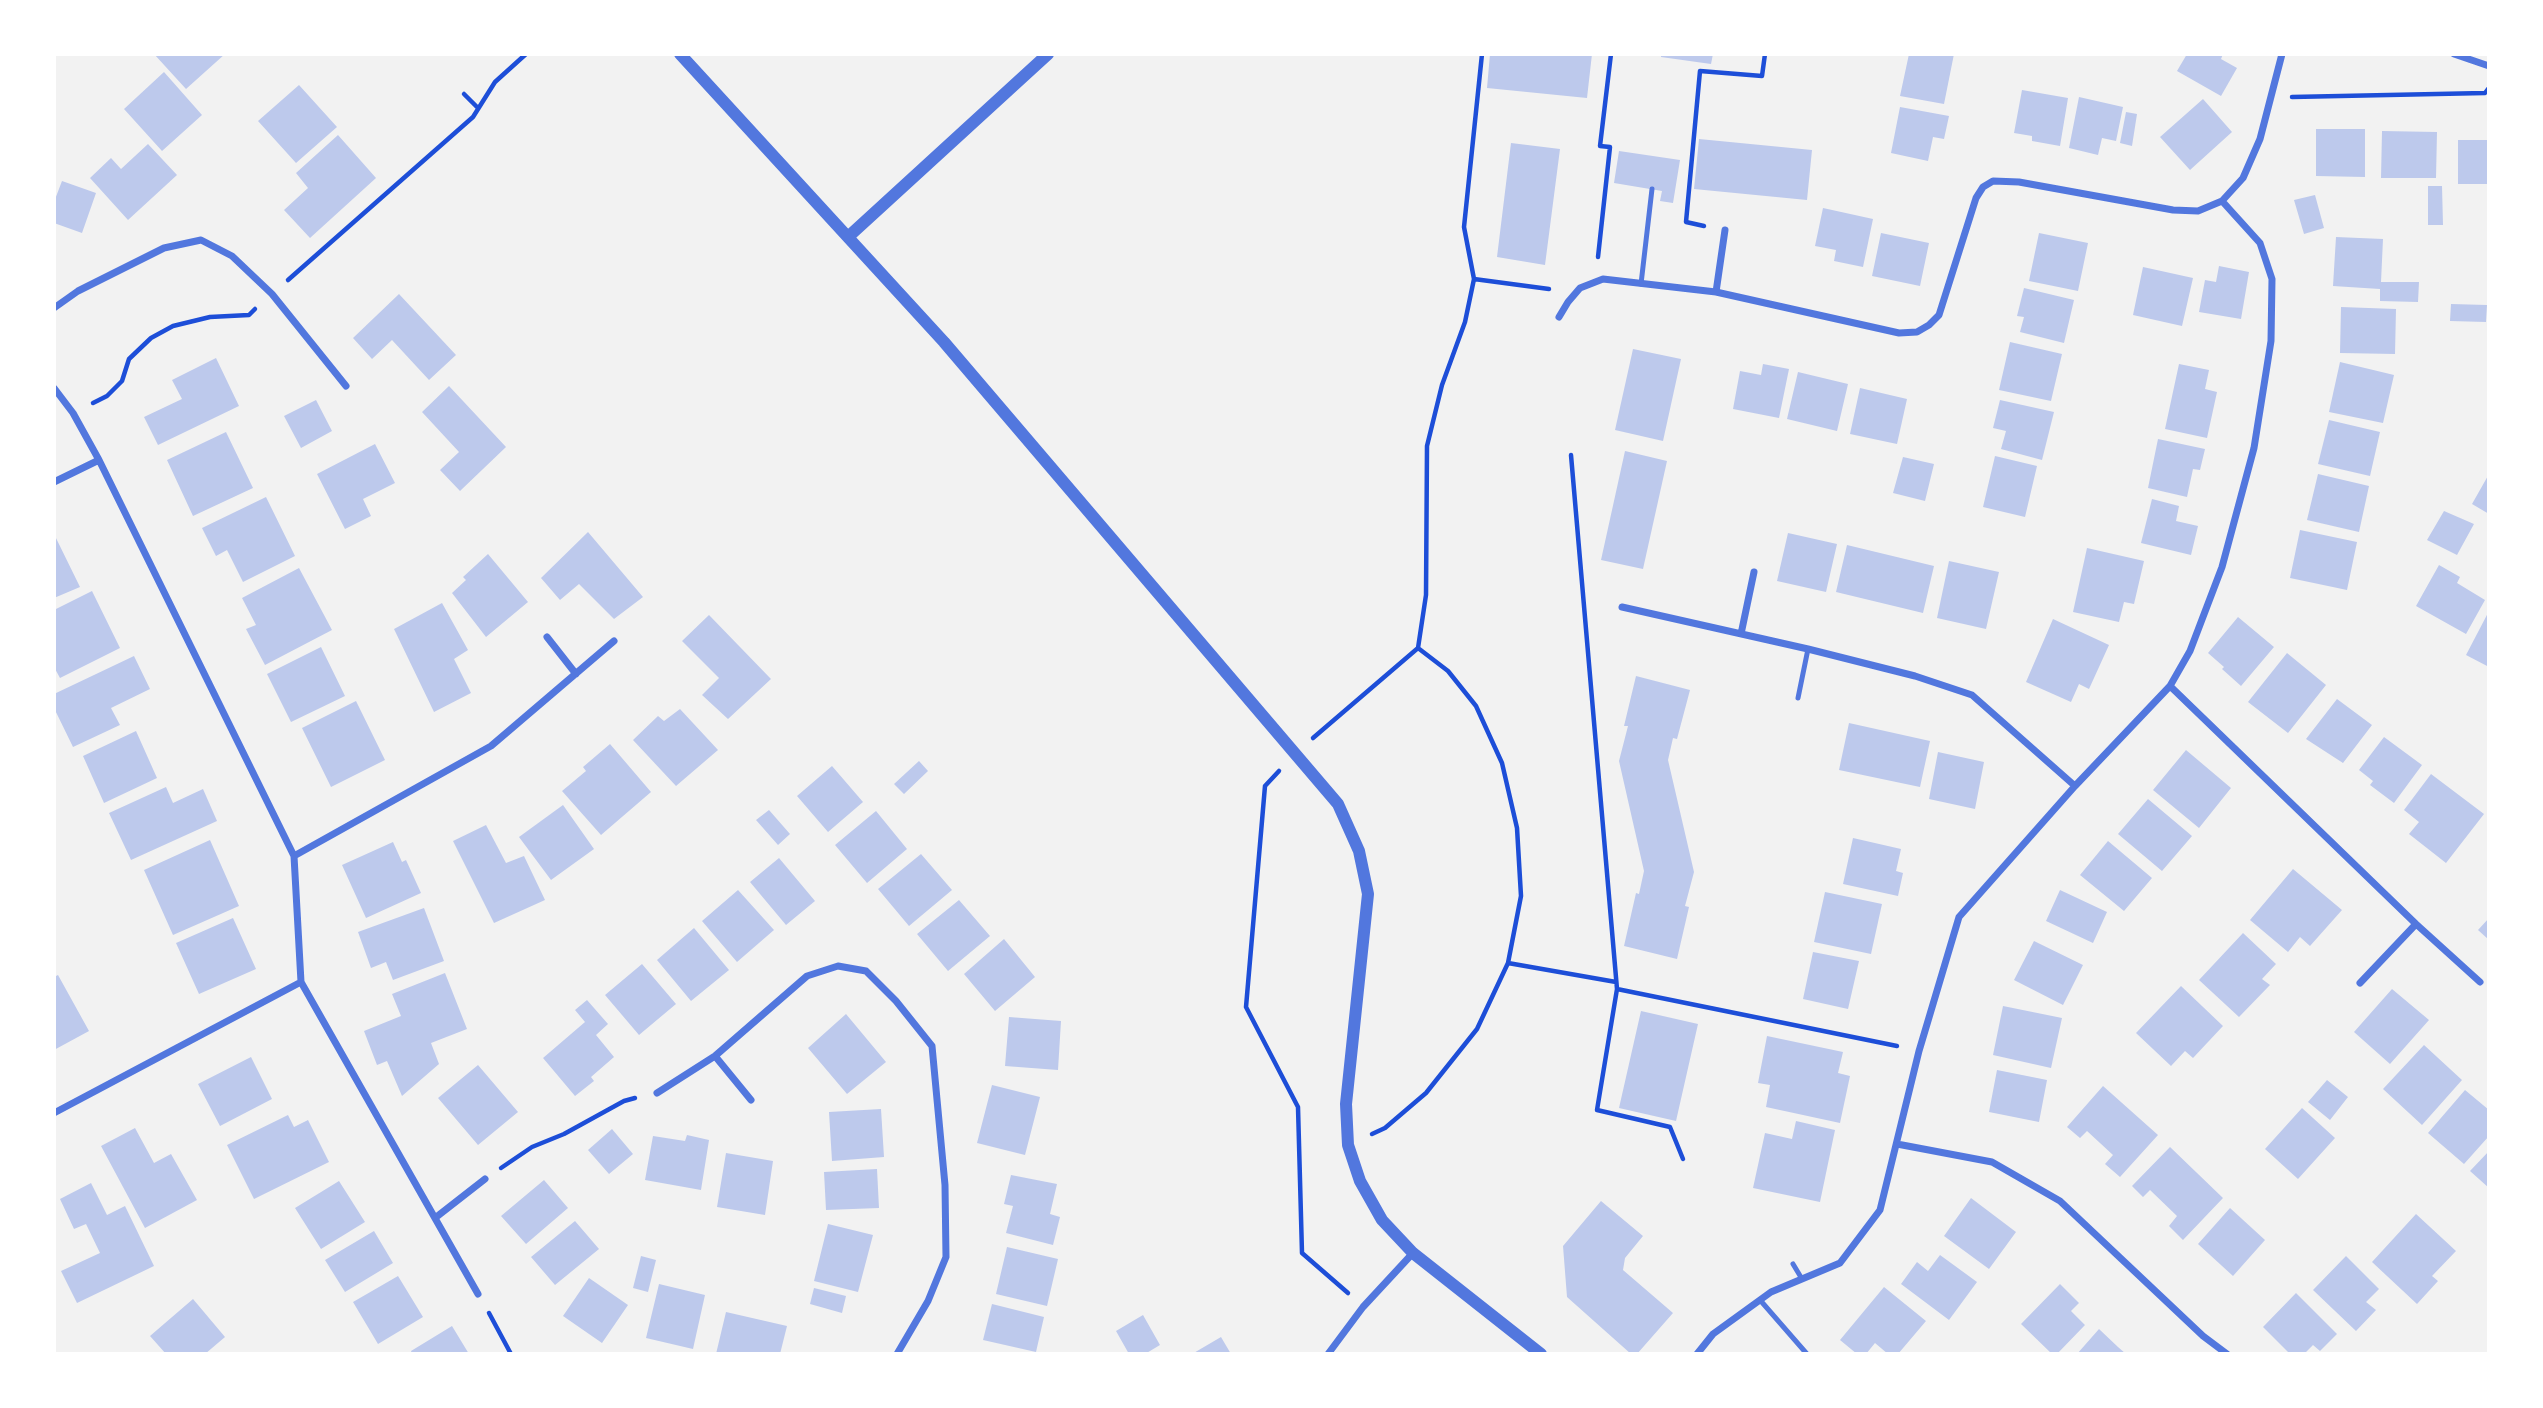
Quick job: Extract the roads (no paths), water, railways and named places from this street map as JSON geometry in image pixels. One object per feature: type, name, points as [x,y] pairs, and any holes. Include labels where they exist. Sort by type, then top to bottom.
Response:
[{"type":"street","points":[[680,54],[944,342],[1338,804],[1359,851],[1368,894],[1346,1104],[1348,1145],[1360,1181],[1382,1220],[1413,1253],[1541,1354]]},
{"type":"street","points":[[848,237],[1048,54]]},
{"type":"street","points":[[1559,317],[1580,288],[1603,279],[1716,292],[1899,333],[1917,332],[1939,315],[1976,198],[1983,187],[1993,181],[2019,182],[2173,210],[2199,211],[2222,201],[2244,178],[2260,139],[2282,54]]},
{"type":"street","points":[[2454,54],[2489,66]]},
{"type":"street","points":[[1697,1354],[1713,1334],[1771,1292],[1840,1263],[1880,1210],[1919,1051],[1959,917],[2075,786],[2170,686],[2190,652],[2221,567],[2254,448],[2271,341],[2272,279],[2260,243],[2222,201]]},
{"type":"street","points":[[1716,292],[1725,230]]},
{"type":"street","points":[[54,308],[78,291],[164,247],[201,240],[232,256],[272,295],[346,386]]},
{"type":"street","points":[[54,388],[73,413],[99,460],[294,856],[301,982],[478,1294]]},
{"type":"street","points":[[54,482],[99,460]]},
{"type":"street","points":[[1741,634],[1754,572]]},
{"type":"street","points":[[1622,607],[1808,649],[1915,676],[1972,695],[2075,786]]},
{"type":"street","points":[[547,637],[576,674]]},
{"type":"street","points":[[294,856],[491,746],[614,641]]},
{"type":"street","points":[[2170,686],[2416,924],[2480,982]]},
{"type":"street","points":[[2360,983],[2416,924]]},
{"type":"street","points":[[657,1093],[715,1056],[807,976],[838,966],[866,971],[896,1001],[932,1046],[945,1185],[946,1257],[929,1301],[897,1354]]},
{"type":"street","points":[[54,1113],[301,982]]},
{"type":"street","points":[[715,1056],[751,1100]]},
{"type":"street","points":[[1897,1144],[1992,1163],[2060,1201],[2203,1336],[2227,1354]]},
{"type":"street","points":[[435,1218],[485,1179]]},
{"type":"street","points":[[1328,1354],[1363,1307],[1413,1253]]},
{"type":"lane","points":[[1641,284],[1651,189]]},
{"type":"lane","points":[[1798,698],[1808,649]]},
{"type":"lane","points":[[1793,1264],[1802,1279]]},
{"type":"lane","points":[[1760,1300],[1807,1354]]}]
